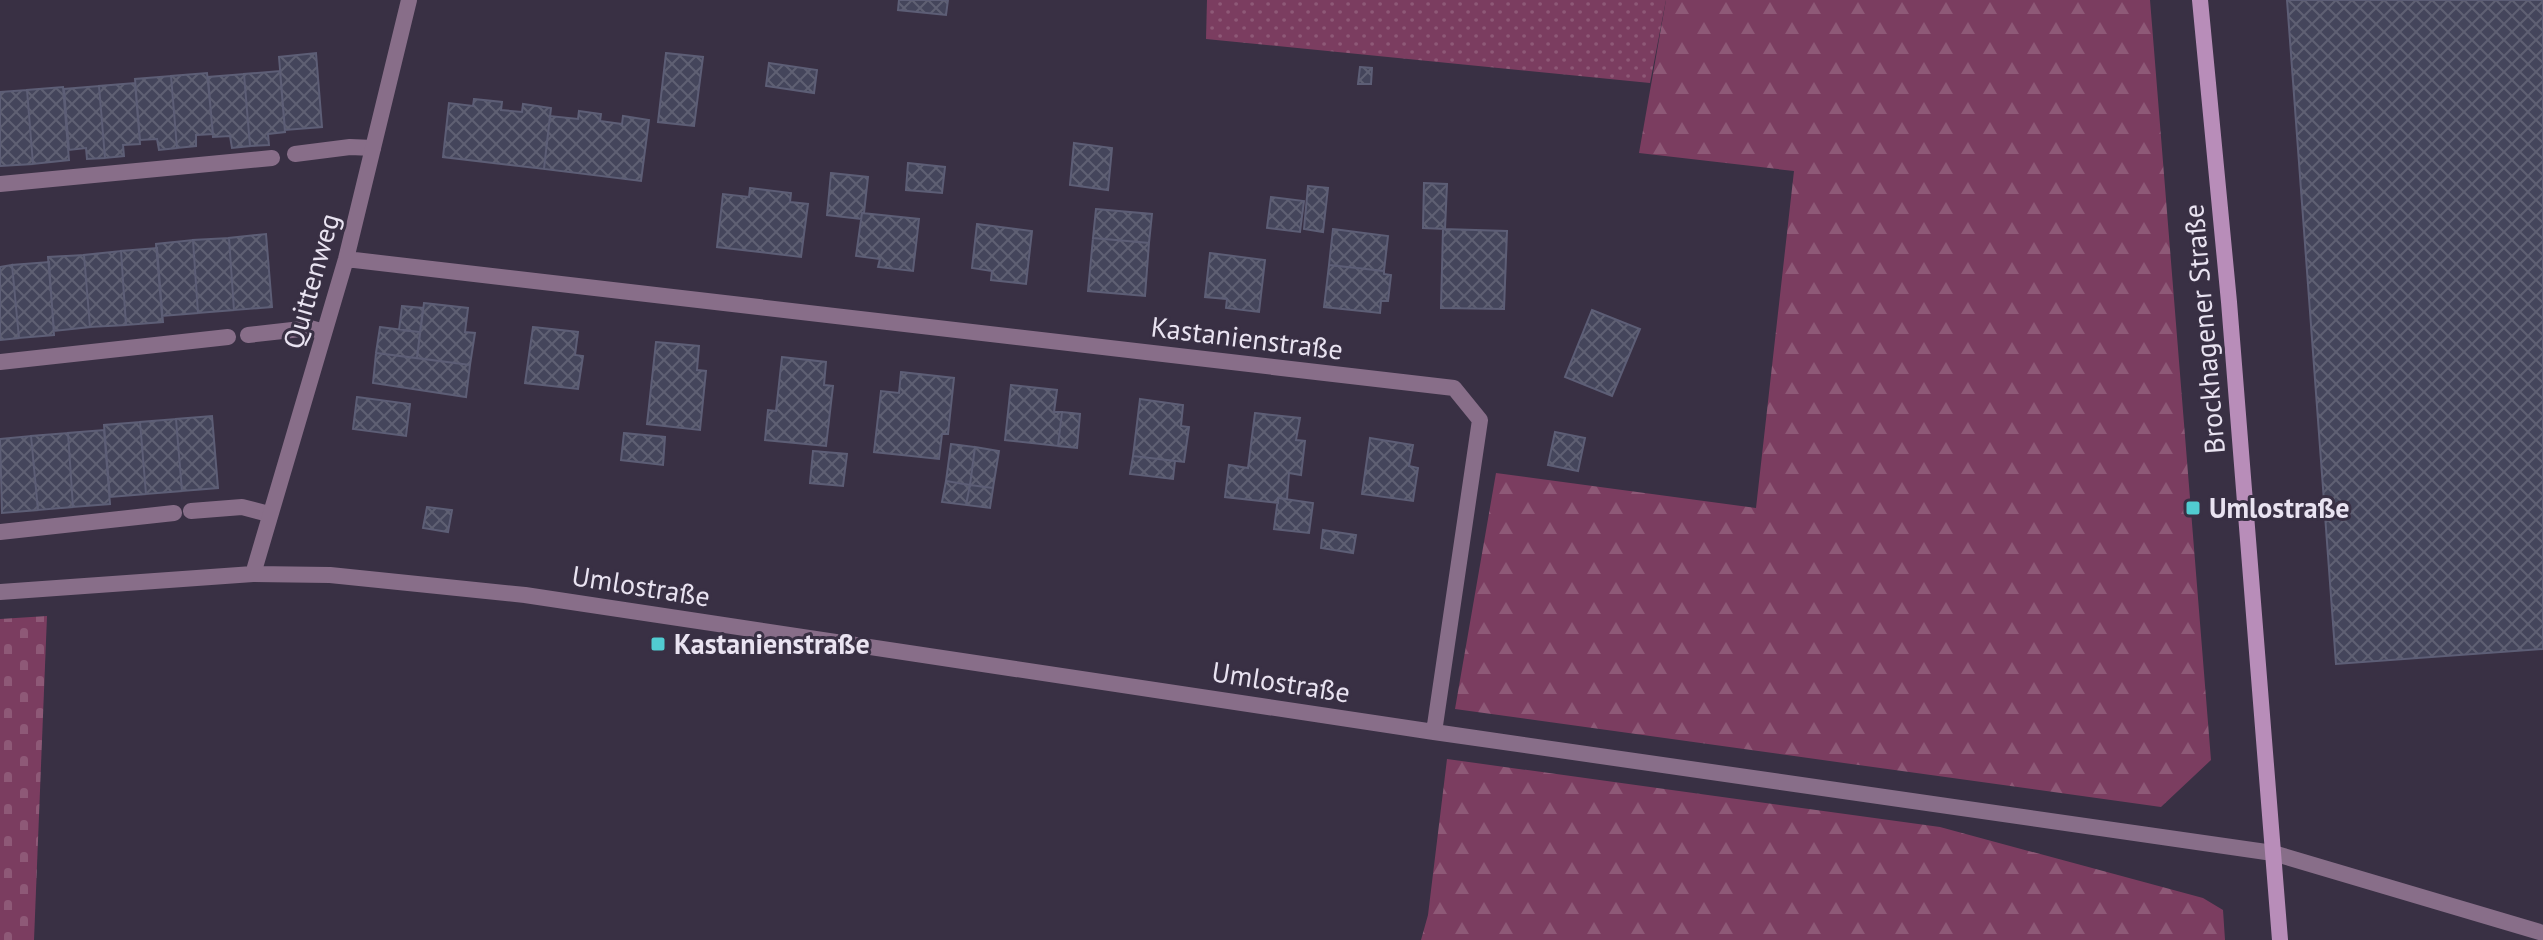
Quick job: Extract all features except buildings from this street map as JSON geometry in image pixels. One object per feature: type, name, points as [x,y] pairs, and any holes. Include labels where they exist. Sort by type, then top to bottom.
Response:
[{"type":"main road","name":"Brockhagener Straße","points":[[2200,0],[2230,318],[2280,940]]},
{"type":"street","name":"Quittenweg","points":[[253,574],[346,259],[409,0]]},
{"type":"street","points":[[295,154],[350,147],[373,148]]},
{"type":"street","points":[[0,184],[272,158]]},
{"type":"street","name":"Kastanienstraße","points":[[346,259],[1454,388],[1480,420],[1434,732]]},
{"type":"street","points":[[248,335],[310,328],[324,332]]},
{"type":"street","points":[[0,362],[228,337]]},
{"type":"street","points":[[0,532],[242,507],[269,514]]},
{"type":"street","name":"Umlostraße","points":[[0,592],[253,574],[330,575],[525,595],[1434,732],[2273,853],[2543,933]]},
{"type":"green space","points":[[1207,0],[1666,0],[1650,83],[1206,39]]},
{"type":"green space","points":[[1666,0],[2150,0],[2211,760],[2161,807],[1455,709],[1496,473],[1756,508],[1794,171],[1639,153]]},
{"type":"green space","points":[[47,616],[34,940],[0,940],[0,619]]},
{"type":"green space","points":[[1447,759],[1940,827],[2203,898],[2223,910],[2225,940],[1421,940],[1428,915]]},
{"type":"place","name":"Umlostraße","points":[[2193,508]]},
{"type":"place","name":"Kastanienstraße","points":[[658,644]]}]
